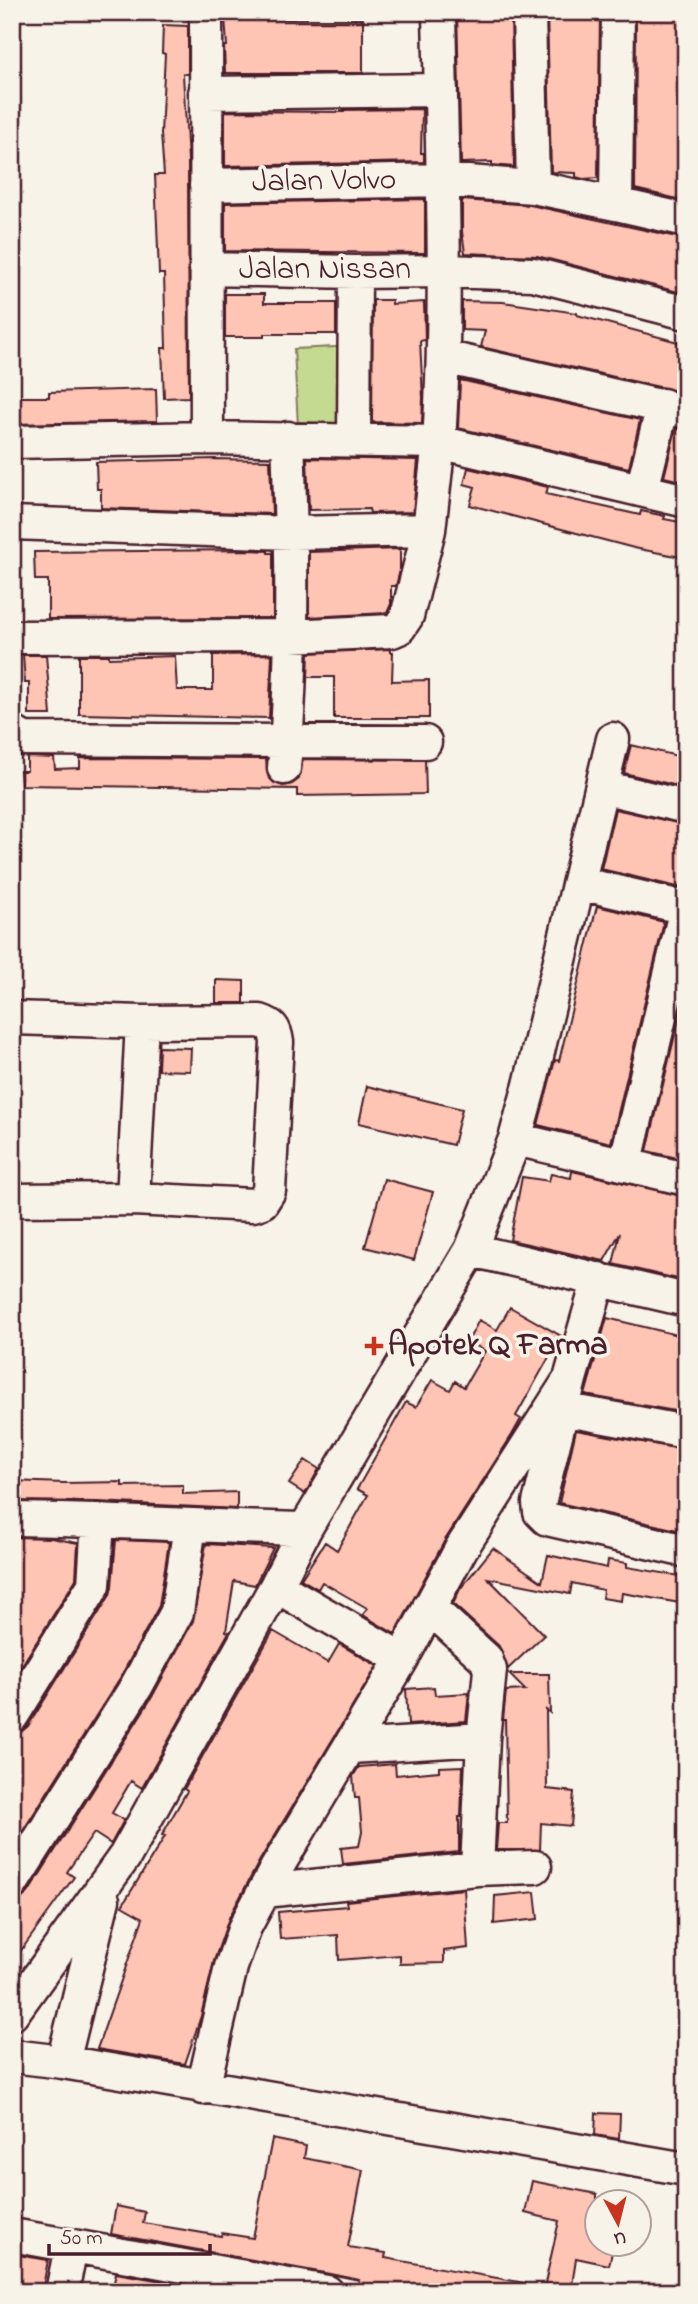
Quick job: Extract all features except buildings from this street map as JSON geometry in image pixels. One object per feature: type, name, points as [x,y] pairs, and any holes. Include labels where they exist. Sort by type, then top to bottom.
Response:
[{"type":"street","points":[[206,12],[207,438]]},
{"type":"street","points":[[12,637],[290,636],[383,633],[399,628],[407,616],[429,530],[439,442],[445,271],[439,12]]},
{"type":"street","points":[[529,12],[533,187]]},
{"type":"street","points":[[616,204],[618,12]]},
{"type":"street","points":[[205,93],[441,90]]},
{"type":"street","name":"Jalan Volvo","points":[[206,185],[442,180],[533,187],[686,220]]},
{"type":"street","name":"Jalan Nissan","points":[[206,269],[533,274],[686,313]]},
{"type":"street","points":[[354,439],[355,272]]},
{"type":"street","points":[[444,357],[675,408],[642,490]]},
{"type":"street","points":[[12,442],[207,438],[439,442],[686,501]]},
{"type":"street","points":[[285,755],[291,533],[288,438]]},
{"type":"street","points":[[12,523],[291,533],[429,530]]},
{"type":"street","points":[[12,732],[24,739],[285,755],[425,742]]},
{"type":"street","points":[[12,2014],[106,1885],[276,1586],[305,1529],[471,1250],[515,1139],[614,739]]},
{"type":"street","points":[[603,787],[686,807]]},
{"type":"street","points":[[579,883],[686,908],[625,1165]]},
{"type":"street","points":[[12,1018],[142,1022],[260,1021],[271,1024],[277,1042],[269,1191],[262,1202],[253,1205],[133,1199],[12,1200]]},
{"type":"street","points":[[133,1199],[142,1022]]},
{"type":"street","points":[[515,1139],[686,1179]]},
{"type":"street","points":[[471,1250],[686,1300]]},
{"type":"street","points":[[599,1279],[566,1394],[540,1512],[547,1519],[686,1551]]},
{"type":"street","points":[[566,1394],[686,1432]]},
{"type":"street","points":[[202,2088],[231,1967],[245,1927],[402,1659],[461,1549],[566,1394]]},
{"type":"street","points":[[12,1519],[305,1529]]},
{"type":"street","points":[[12,1716],[94,1585],[98,1520]]},
{"type":"street","points":[[12,1883],[136,1687],[177,1612],[190,1526]]},
{"type":"street","points":[[276,1586],[402,1659]]},
{"type":"street","points":[[429,1607],[489,1665],[477,1869]]},
{"type":"street","points":[[350,1747],[483,1739]]},
{"type":"street","points":[[264,1891],[477,1869],[536,1867]]},
{"type":"street","points":[[63,2062],[106,1885]]},
{"type":"street","points":[[12,2056],[63,2062],[686,2169]]},
{"type":"street","points":[[12,2235],[327,2292]]},
{"type":"street","points":[[62,2292],[71,2247]]},
{"type":"green space","points":[[356,346],[359,425],[298,427],[294,349]]},
{"type":"place","name":"Apotek Q Farma","points":[[374,1346]]}]
